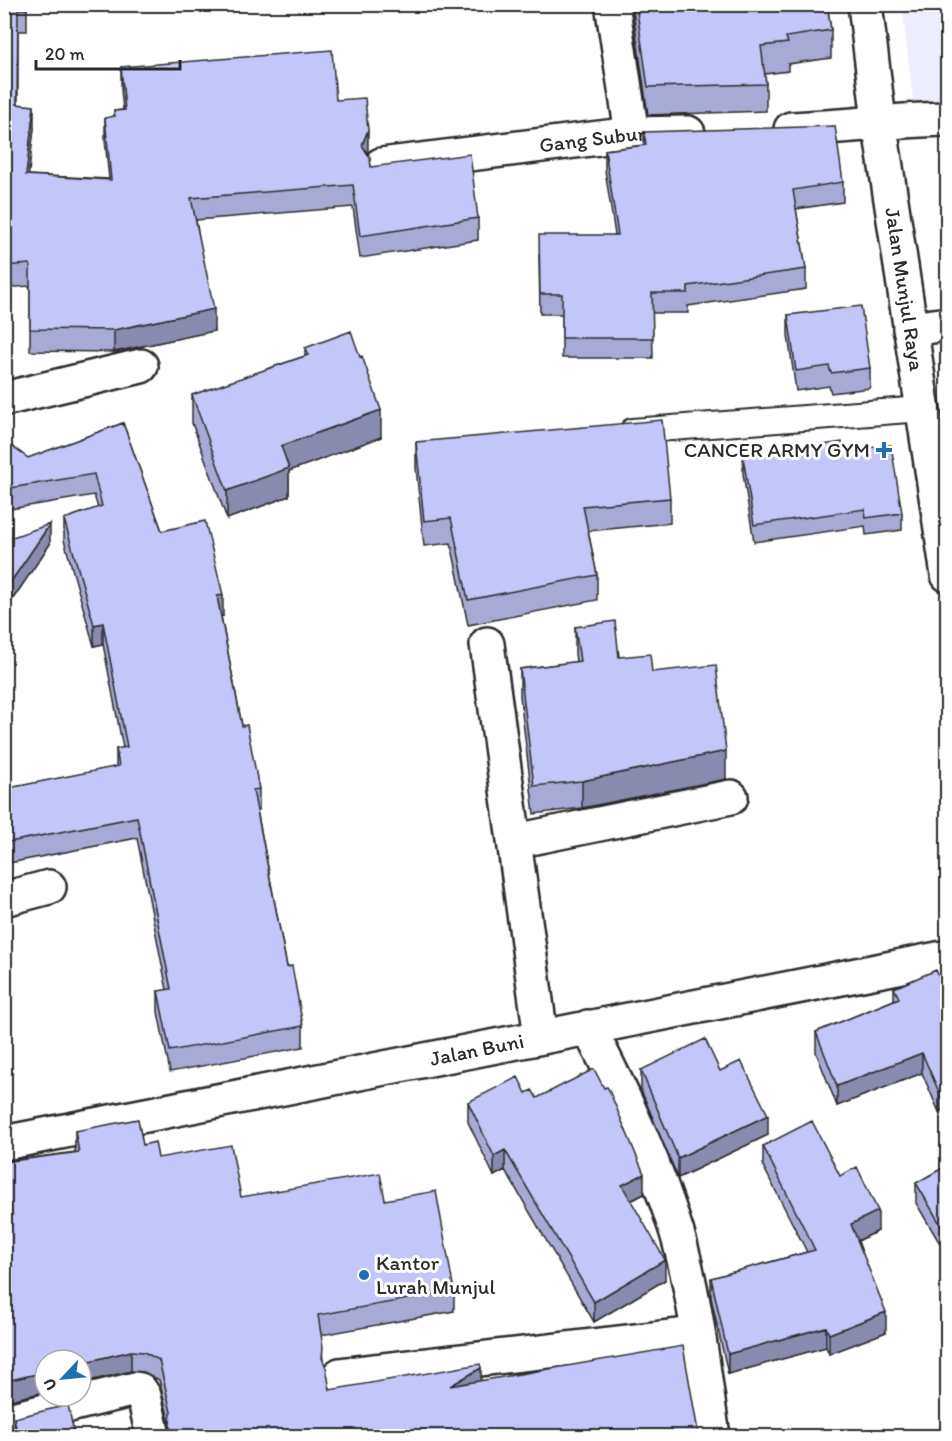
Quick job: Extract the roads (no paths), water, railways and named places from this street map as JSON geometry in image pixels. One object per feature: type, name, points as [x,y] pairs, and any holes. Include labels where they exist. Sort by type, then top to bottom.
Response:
[{"type":"street","points":[[612,4],[632,135]]},
{"type":"street","name":"Jalan Munjul Raya","points":[[865,4],[879,121],[948,575]]},
{"type":"street","points":[[760,130],[831,128],[879,121],[948,119]]},
{"type":"street","name":"Gang Subur","points":[[381,165],[632,135],[714,132]]},
{"type":"street","points":[[910,329],[948,324]]},
{"type":"street","points":[[4,399],[141,366]]},
{"type":"street","points":[[487,644],[516,841],[541,1037]]},
{"type":"street","points":[[516,841],[731,797]]},
{"type":"street","points":[[4,898],[49,887]]},
{"type":"street","name":"Jalan Buni","points":[[4,1143],[948,957]]},
{"type":"street","points":[[588,1027],[626,1099],[654,1168],[677,1234],[698,1334],[713,1437]]},
{"type":"street","points":[[340,1375],[698,1334]]},
{"type":"street","points":[[4,1421],[135,1389],[140,1390],[144,1396],[153,1437]]},
{"type":"lane","points":[[626,431],[922,409]]},
{"type":"place","name":"CANCER ARMY GYM","points":[[884,450]]},
{"type":"place","name":"Kantor Lurah Munjul","points":[[364,1275]]}]
